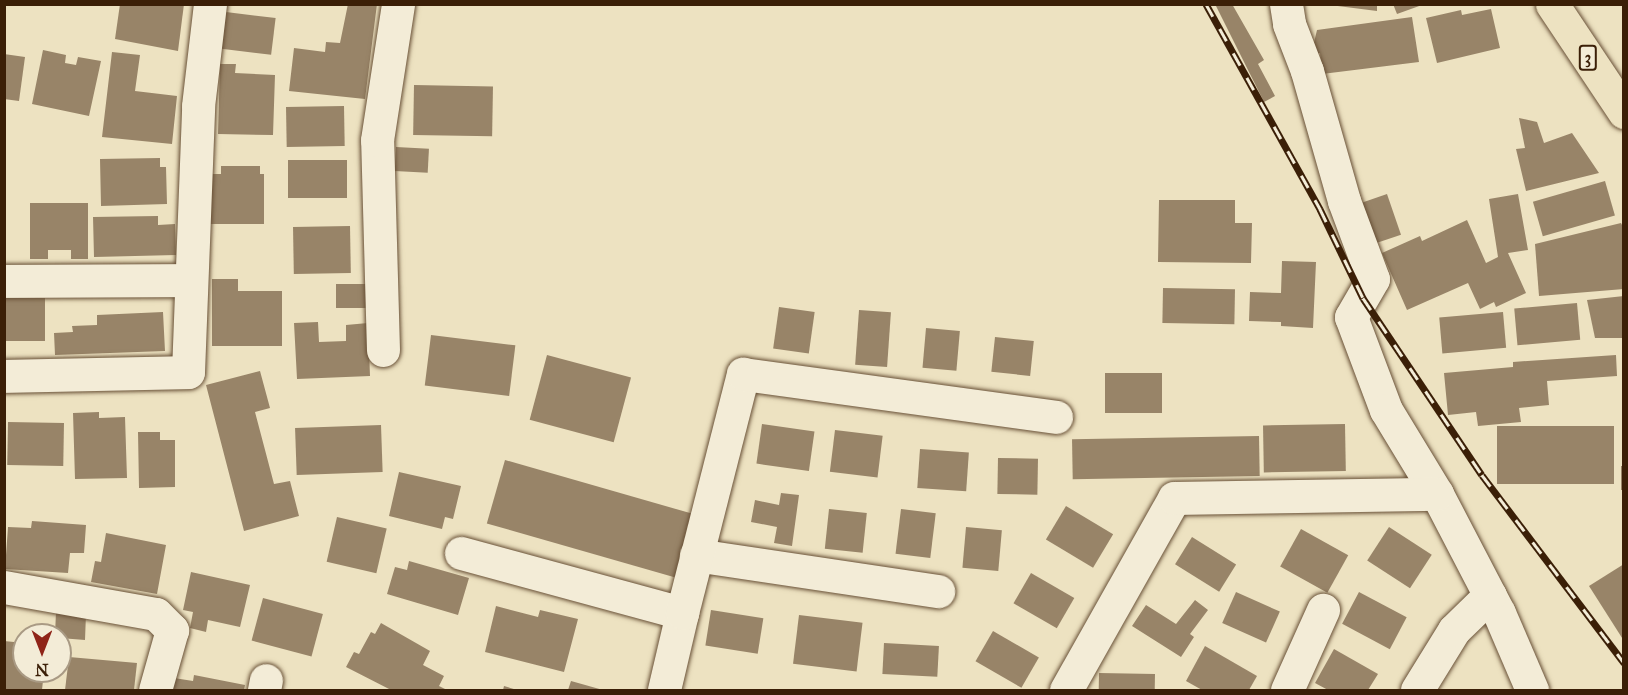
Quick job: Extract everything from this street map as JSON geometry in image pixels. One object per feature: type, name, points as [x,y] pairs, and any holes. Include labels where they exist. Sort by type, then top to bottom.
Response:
[{"type":"main road","name":"3","points":[[1552,4],[1623,112]]},
{"type":"street","points":[[4,376],[188,372],[198,106],[210,4]]},
{"type":"street","points":[[383,350],[377,140],[398,4]]},
{"type":"street","points":[[1287,4],[1289,24],[1308,71],[1344,201],[1373,279],[1351,317],[1386,410],[1437,494],[1490,595],[1532,690]]},
{"type":"street","points":[[4,281],[191,280]]},
{"type":"street","points":[[664,690],[743,374],[1056,417]]},
{"type":"street","points":[[1066,690],[1174,498],[1437,494]]},
{"type":"street","points":[[461,553],[682,613]]},
{"type":"street","points":[[696,555],[939,591]]},
{"type":"street","points":[[4,587],[156,614],[172,630],[155,690]]},
{"type":"street","points":[[1417,690],[1454,630],[1490,595]]},
{"type":"street","points":[[1287,690],[1323,610]]},
{"type":"building","points":[[120,4],[184,4],[178,51],[115,39]]},
{"type":"building","points":[[348,4],[377,4],[365,99],[289,91],[294,48],[325,52],[326,42],[340,43]]},
{"type":"building","points":[[1215,4],[1232,4],[1264,60],[1258,64],[1275,96],[1264,102]]},
{"type":"building","points":[[1322,4],[1377,4],[1377,11]]},
{"type":"building","points":[[1393,4],[1422,4],[1422,5],[1397,14]]},
{"type":"building","points":[[1491,9],[1500,48],[1437,63],[1426,18],[1461,10],[1462,15]]},
{"type":"building","points":[[226,12],[276,18],[271,55],[221,49]]},
{"type":"building","points":[[1412,17],[1419,62],[1322,74],[1320,53],[1311,55],[1317,30]]},
{"type":"building","points":[[43,50],[66,55],[65,63],[76,65],[78,57],[101,61],[89,116],[32,104]]},
{"type":"building","points":[[112,52],[140,55],[135,91],[177,96],[172,144],[102,137]]},
{"type":"building","points":[[4,54],[25,57],[19,101],[4,99]]},
{"type":"building","points":[[220,64],[236,64],[235,73],[275,75],[273,135],[218,134]]},
{"type":"building","points":[[414,85],[493,86],[492,136],[413,135]]},
{"type":"building","points":[[344,106],[345,146],[287,147],[286,107]]},
{"type":"building","points":[[1519,118],[1537,122],[1544,143],[1572,133],[1599,173],[1526,191],[1516,149],[1525,148]]},
{"type":"building","points":[[396,147],[429,149],[428,173],[395,171]]},
{"type":"building","points":[[160,158],[160,167],[166,167],[167,204],[101,206],[100,159]]},
{"type":"building","points":[[288,160],[347,160],[347,198],[288,198]]},
{"type":"building","points":[[221,166],[260,166],[260,174],[264,174],[264,224],[209,224],[209,174],[221,174]]},
{"type":"building","points":[[1605,181],[1615,216],[1543,236],[1533,202]]},
{"type":"building","points":[[1387,194],[1401,235],[1376,243],[1362,202]]},
{"type":"building","points":[[1518,194],[1528,250],[1508,253],[1526,293],[1496,307],[1494,302],[1480,309],[1468,283],[1407,310],[1382,253],[1420,236],[1422,241],[1467,220],[1486,263],[1498,257],[1489,199]]},
{"type":"building","points":[[1159,200],[1235,200],[1235,223],[1252,223],[1251,263],[1158,262]]},
{"type":"building","points":[[30,203],[88,203],[88,259],[71,259],[71,250],[48,250],[48,259],[30,259]]},
{"type":"building","points":[[158,216],[158,225],[175,224],[176,255],[94,257],[93,217]]},
{"type":"building","points":[[1621,223],[1624,229],[1624,289],[1539,296],[1535,244]]},
{"type":"building","points":[[350,226],[351,273],[294,274],[293,227]]},
{"type":"building","points":[[1282,261],[1316,262],[1313,328],[1281,326],[1281,322],[1249,321],[1250,292],[1281,293]]},
{"type":"building","points":[[212,279],[238,279],[238,291],[282,291],[282,346],[212,346]]},
{"type":"building","points":[[336,284],[371,284],[371,308],[336,308]]},
{"type":"building","points":[[1163,288],[1235,289],[1234,324],[1162,323]]},
{"type":"building","points":[[1624,296],[1624,338],[1595,338],[1587,300]]},
{"type":"building","points":[[4,298],[45,298],[45,341],[4,341]]},
{"type":"building","points":[[1577,303],[1580,340],[1517,345],[1514,308]]},
{"type":"building","points":[[779,307],[815,312],[809,354],[773,349]]},
{"type":"building","points":[[859,310],[891,312],[887,367],[855,365]]},
{"type":"building","points":[[163,312],[165,351],[55,355],[54,333],[73,332],[72,326],[97,325],[97,315]]},
{"type":"building","points":[[1503,312],[1506,348],[1442,353],[1439,318]]},
{"type":"building","points":[[318,322],[319,342],[346,341],[346,325],[368,323],[370,376],[297,379],[294,323]]},
{"type":"building","points":[[926,328],[960,331],[956,371],[923,368]]},
{"type":"building","points":[[431,335],[515,345],[509,396],[425,386]]},
{"type":"building","points":[[995,337],[1034,341],[1030,376],[991,372]]},
{"type":"building","points":[[547,355],[631,378],[614,442],[530,420]]},
{"type":"building","points":[[1616,355],[1617,376],[1547,381],[1549,405],[1519,408],[1521,422],[1478,426],[1476,412],[1448,415],[1444,373],[1513,367],[1513,362]]},
{"type":"building","points":[[260,371],[270,408],[255,412],[274,484],[290,481],[299,516],[244,531],[206,385]]},
{"type":"building","points":[[1105,373],[1162,373],[1162,413],[1105,413]]},
{"type":"building","points":[[99,412],[99,418],[125,417],[127,478],[75,479],[73,413]]},
{"type":"building","points":[[8,422],[64,423],[63,466],[7,465]]},
{"type":"building","points":[[762,424],[814,431],[809,471],[756,464]]},
{"type":"building","points":[[1345,424],[1346,471],[1264,472],[1263,425]]},
{"type":"building","points":[[381,425],[383,472],[297,475],[295,428]]},
{"type":"building","points":[[1497,426],[1614,426],[1614,484],[1497,484]]},
{"type":"building","points":[[835,430],[883,436],[878,478],[830,472]]},
{"type":"building","points":[[138,432],[160,432],[160,440],[175,440],[175,487],[139,488]]},
{"type":"building","points":[[1259,436],[1260,476],[1073,479],[1072,439]]},
{"type":"building","points":[[920,449],[969,452],[966,491],[917,488]]},
{"type":"building","points":[[998,458],[1038,459],[1037,495],[997,494]]},
{"type":"building","points":[[505,460],[694,514],[676,578],[487,523]]},
{"type":"building","points":[[1621,466],[1624,466],[1624,490],[1621,490]]},
{"type":"building","points":[[399,472],[461,486],[453,519],[445,517],[442,529],[389,516]]},
{"type":"building","points":[[781,493],[799,495],[792,546],[774,543],[777,527],[751,522],[755,500],[779,505]]},
{"type":"building","points":[[1066,506],[1113,534],[1093,568],[1046,539]]},
{"type":"building","points":[[829,509],[867,513],[863,553],[825,549]]},
{"type":"building","points":[[901,509],[936,513],[930,558],[896,554]]},
{"type":"building","points":[[337,517],[387,528],[376,573],[327,562]]},
{"type":"building","points":[[32,521],[86,525],[84,553],[70,553],[68,573],[5,569],[8,527],[31,528]]},
{"type":"building","points":[[966,527],[1002,530],[998,571],[962,568]]},
{"type":"building","points":[[1389,527],[1432,555],[1410,588],[1367,561]]},
{"type":"building","points":[[1301,529],[1348,555],[1327,593],[1280,567]]},
{"type":"building","points":[[106,533],[166,545],[157,594],[91,582],[95,561],[101,562]]},
{"type":"building","points":[[1192,537],[1236,565],[1219,592],[1175,564]]},
{"type":"building","points":[[409,561],[469,578],[458,615],[387,594],[395,567],[407,570]]},
{"type":"building","points":[[1624,564],[1624,641],[1589,586]]},
{"type":"building","points":[[191,572],[250,585],[240,627],[208,620],[206,632],[190,628],[193,612],[183,610]]},
{"type":"building","points":[[1031,573],[1074,598],[1057,628],[1014,603]]},
{"type":"building","points":[[1236,592],[1280,612],[1266,643],[1222,623]]},
{"type":"building","points":[[1359,592],[1407,617],[1390,649],[1342,624]]},
{"type":"building","points":[[263,598],[323,614],[311,657],[252,641]]},
{"type":"building","points":[[1195,600],[1208,610],[1190,634],[1194,637],[1181,657],[1132,626],[1146,605],[1176,624]]},
{"type":"building","points":[[496,606],[538,617],[540,610],[578,619],[564,672],[485,652]]},
{"type":"building","points":[[711,610],[763,618],[758,654],[705,646]]},
{"type":"building","points":[[56,612],[86,614],[85,640],[72,639],[72,623],[56,623]]},
{"type":"building","points":[[799,615],[863,623],[857,671],[793,664]]},
{"type":"building","points":[[381,623],[430,651],[423,665],[444,676],[439,686],[447,690],[391,690],[346,667],[354,652],[359,654],[371,632],[375,634]]},
{"type":"building","points":[[993,631],[1039,657],[1021,688],[976,661]]},
{"type":"building","points":[[4,641],[12,642],[12,683],[43,683],[42,690],[4,690]]},
{"type":"building","points":[[884,643],[939,646],[937,677],[882,674]]},
{"type":"building","points":[[1205,646],[1257,676],[1249,690],[1202,690],[1186,681]]},
{"type":"building","points":[[1334,649],[1378,674],[1368,690],[1328,690],[1315,683]]},
{"type":"building","points":[[72,657],[137,663],[134,690],[65,690],[66,683],[72,683]]},
{"type":"building","points":[[1099,673],[1155,674],[1155,690],[1099,690]]},
{"type":"building","points":[[194,675],[245,685],[244,690],[172,690],[174,678],[193,681]]},
{"type":"building","points":[[571,681],[603,690],[568,690]]},
{"type":"building","points":[[504,686],[517,690],[503,690]]},
{"type":"railway","points":[[1206,4],[1320,209],[1363,298],[1482,475],[1624,663]]}]
